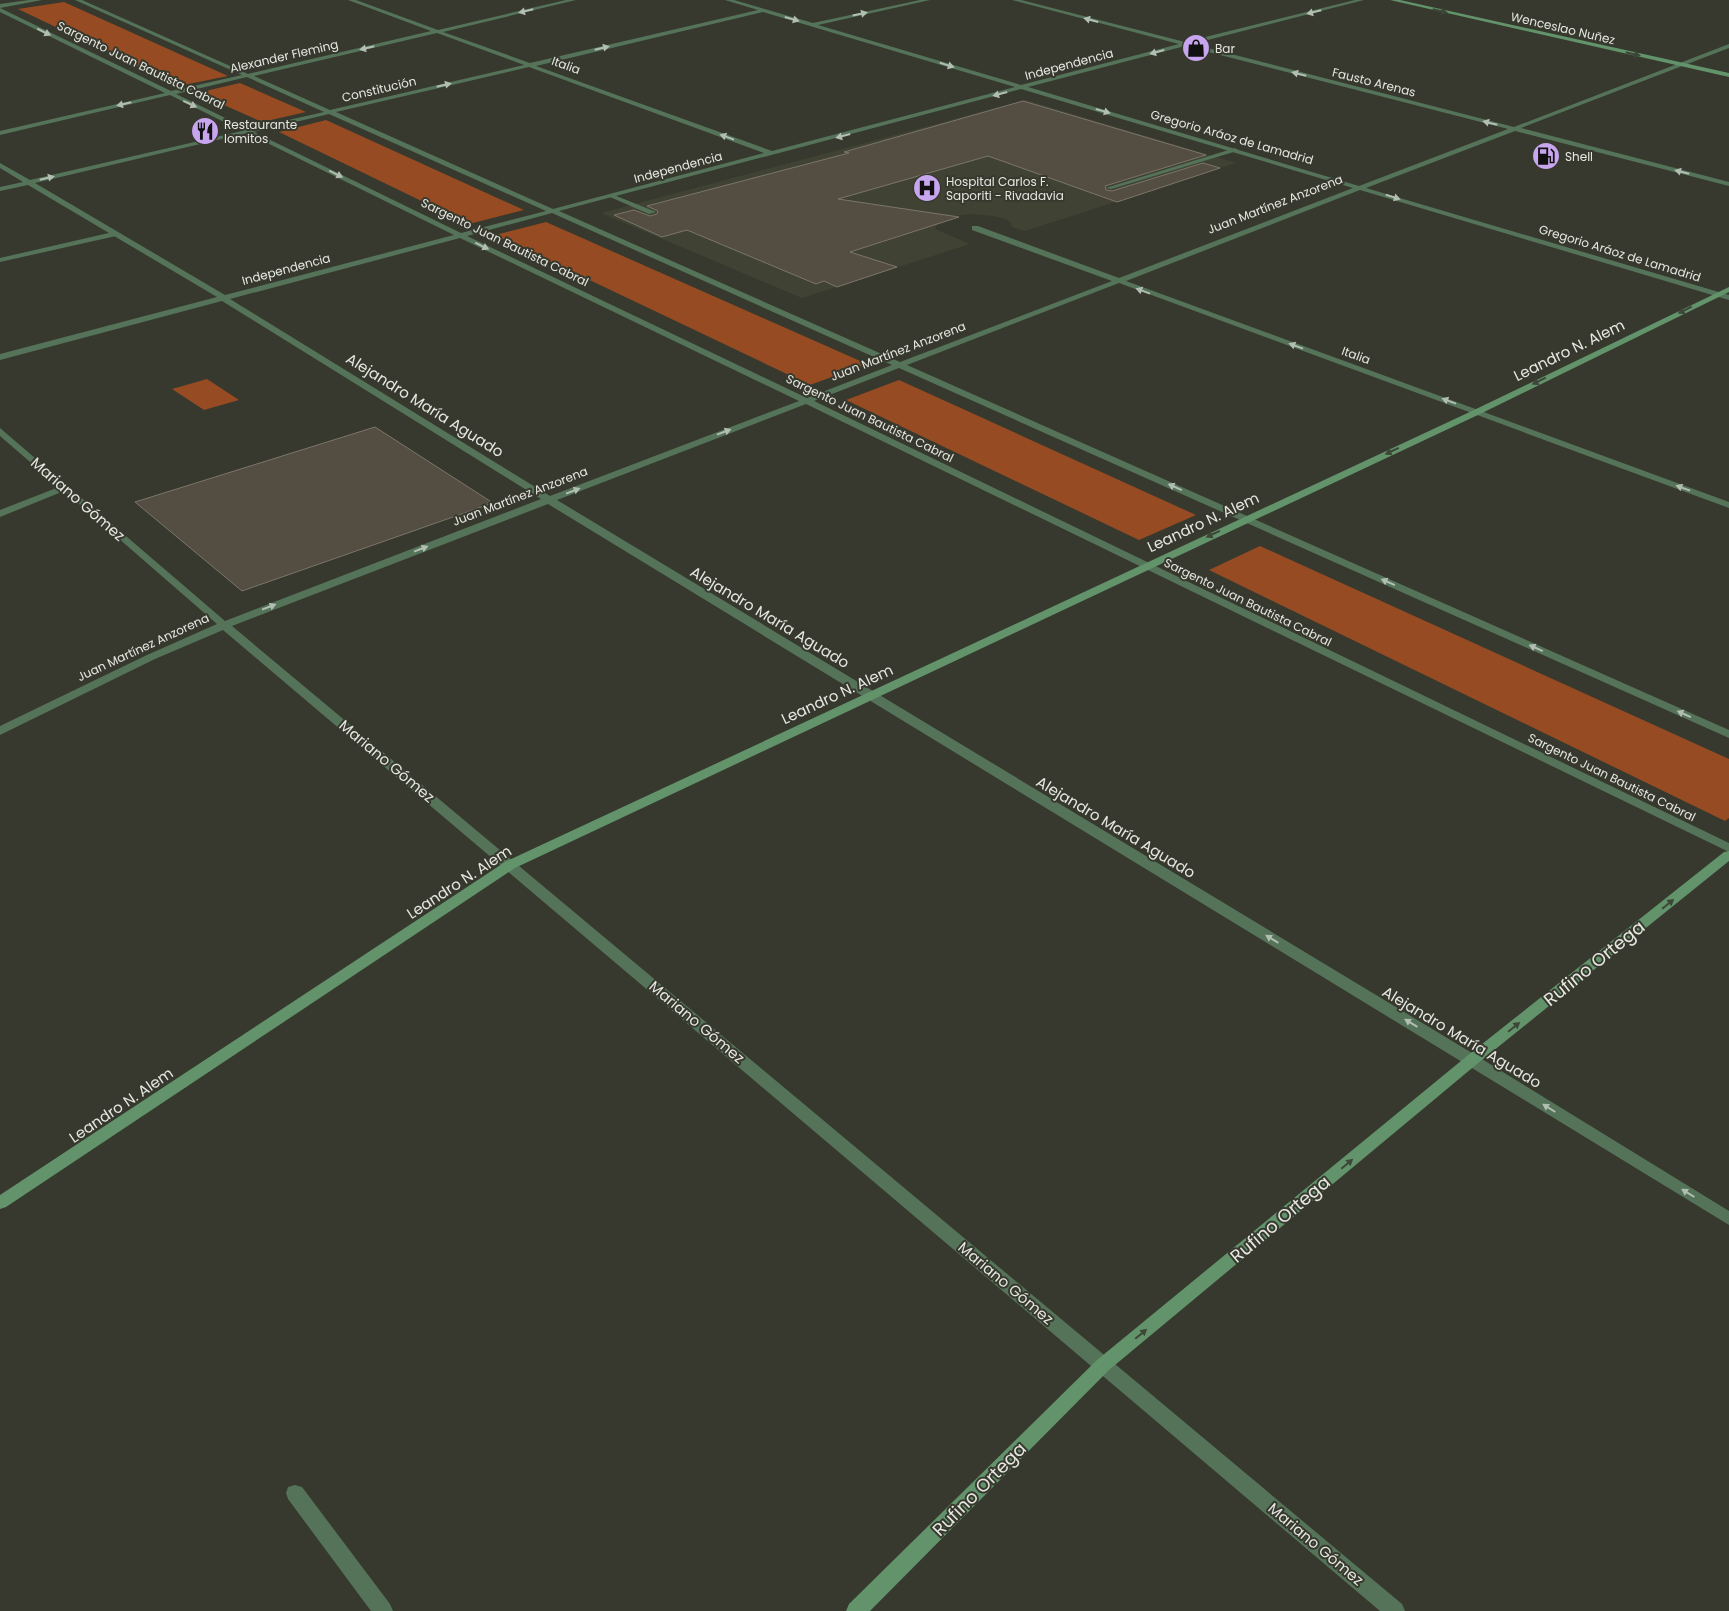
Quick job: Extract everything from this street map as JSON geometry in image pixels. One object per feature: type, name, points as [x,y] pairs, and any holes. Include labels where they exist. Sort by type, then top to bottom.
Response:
[{"type":"street","points":[[0,6],[39,0]]},
{"type":"street","points":[[78,0],[1729,734]]},
{"type":"street","name":"Italia","points":[[351,0],[773,154]]},
{"type":"street","name":"Alexander Fleming","points":[[0,133],[573,0]]},
{"type":"street","name":"Gregorio Aráoz de Lamadrid","points":[[728,0],[1360,186],[1723,296]]},
{"type":"street","points":[[812,25],[927,0]]},
{"type":"street","name":"Fausto Arenas","points":[[1014,0],[1729,184]]},
{"type":"street","name":"Independencia","points":[[0,357],[1185,44],[1362,0]]},
{"type":"street","name":"Wenceslao Nuñez","points":[[1393,0],[1729,75]]},
{"type":"street","name":"Sargento Juan Bautista Cabral","points":[[0,10],[169,94],[1729,848]]},
{"type":"street","name":"Constitución","points":[[0,190],[764,10]]},
{"type":"street","name":"Juan Martínez Anzorena","points":[[0,731],[151,657],[224,625],[1360,186],[1729,46]]},
{"type":"street","points":[[1109,188],[1235,150]]},
{"type":"street","name":"Alejandro María Aguado","points":[[0,165],[113,234],[222,297],[869,696],[1472,1060],[1729,1219]]},
{"type":"street","points":[[612,196],[652,212]]},
{"type":"street","name":"Italia","points":[[975,228],[1729,505]]},
{"type":"street","points":[[0,260],[113,234]]},
{"type":"street","name":"Leandro N. Alem","points":[[0,1203],[510,865],[1246,518],[1723,296],[1729,289]]},
{"type":"street","name":"Mariano Gómez","points":[[0,431],[224,625],[1395,1611]]},
{"type":"street","points":[[0,514],[64,488]]},
{"type":"street","name":"Rufino Ortega","points":[[856,1611],[1103,1365],[1472,1060],[1729,855]]},
{"type":"street","points":[[295,1493],[383,1611]]},
{"type":"shaded area","points":[[64,2],[228,76],[179,86],[18,9]]},
{"type":"shaded area","points":[[240,83],[306,112],[262,122],[197,93]]},
{"type":"shaded area","name":"Hospital Carlos F. Saporiti - Rivadavia","points":[[1026,100],[1236,163],[1025,231],[1012,227],[1006,219],[993,216],[972,214],[954,216],[939,222],[935,229],[970,244],[802,298],[601,213]]},
{"type":"shaded area","points":[[326,120],[524,210],[469,224],[279,132]]},
{"type":"shaded area","points":[[546,222],[867,364],[810,385],[495,235]]},
{"type":"shaded area","points":[[207,379],[239,400],[204,410],[172,389]]},
{"type":"shaded area","points":[[899,380],[1196,515],[1139,540],[846,400]]},
{"type":"shaded area","points":[[1260,546],[1729,759],[1729,818],[1725,821],[1209,570]]},
{"type":"building","name":"Hospital Carlos F. Saporiti - Rivadavia","points":[[1023,101],[1206,155],[1105,186],[1106,190],[1112,191],[1203,163],[1220,168],[1117,202],[988,156],[838,199],[959,217],[850,252],[897,267],[837,287],[824,281],[816,284],[687,230],[662,237],[614,215],[634,210],[650,216],[657,214],[658,211],[647,206],[849,153],[844,152]]},
{"type":"building","points":[[375,427],[493,503],[242,591],[135,502]]},
{"type":"place","name":"Bar","points":[[1196,48]]},
{"type":"place","name":"Restaurante lomitos","points":[[205,131]]},
{"type":"place","name":"Shell","points":[[1546,156]]},
{"type":"place","name":"Hospital Carlos F. Saporiti - Rivadavia","points":[[927,188]]}]
